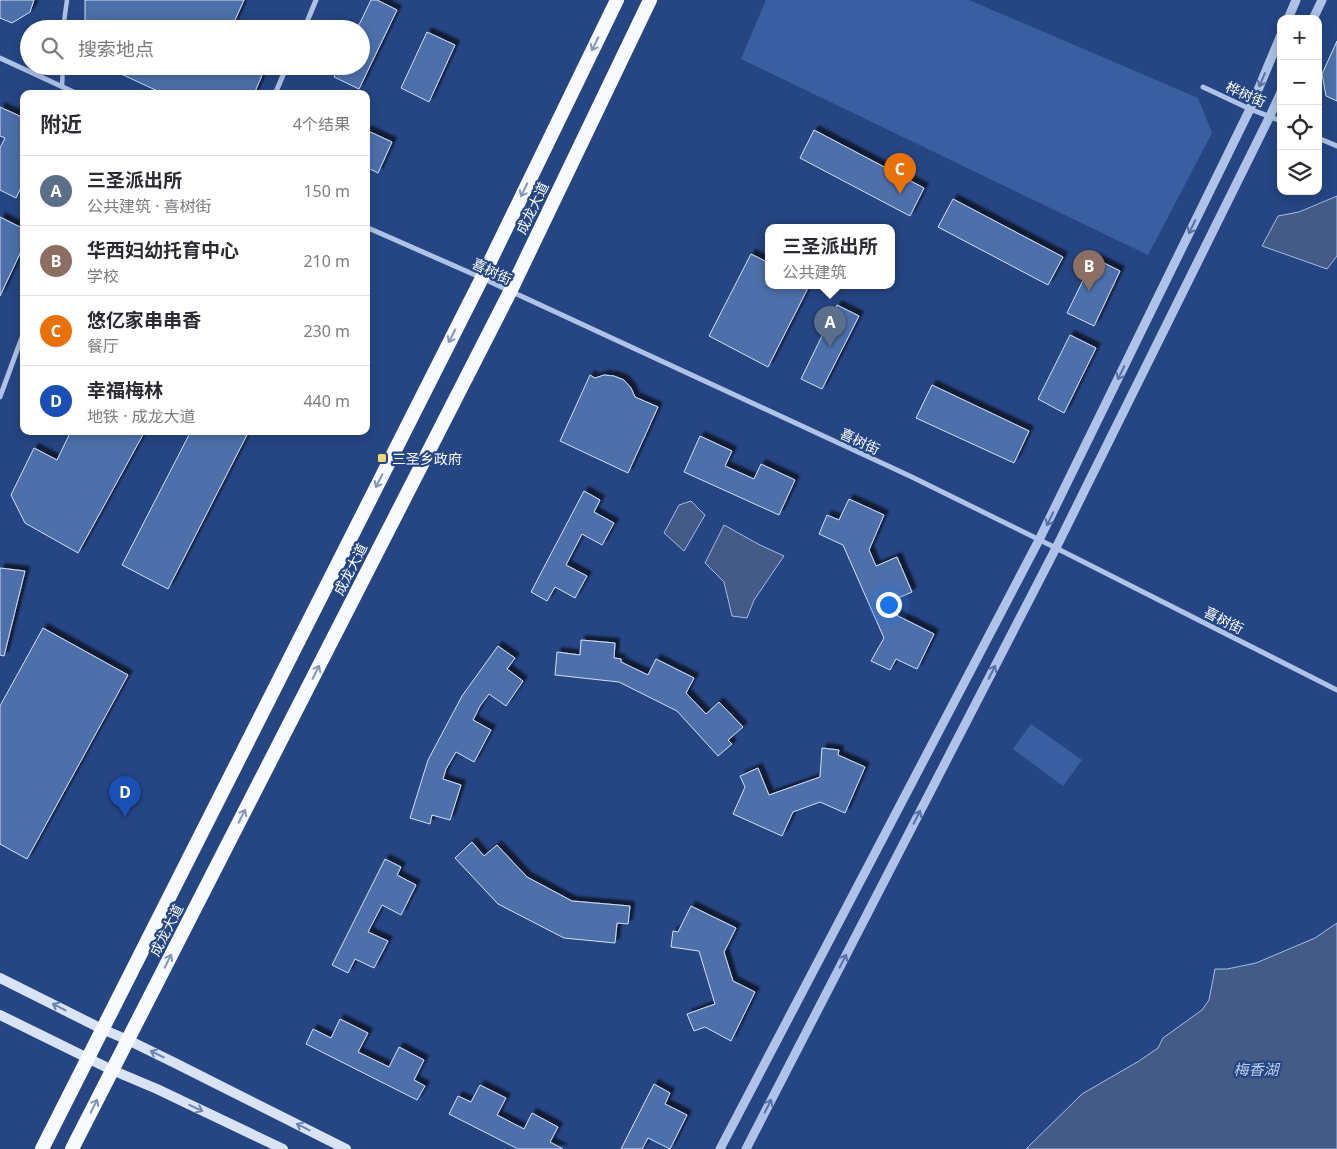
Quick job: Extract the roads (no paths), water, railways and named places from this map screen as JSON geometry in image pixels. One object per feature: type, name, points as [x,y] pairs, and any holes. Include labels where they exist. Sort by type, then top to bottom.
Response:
[{"type":"highway","name":"成龙大道","points":[[42,1149],[482,278],[617,0]]},
{"type":"highway","name":"成龙大道","points":[[72,1149],[510,292],[650,0]]},
{"type":"main road","points":[[0,978],[346,1149]]},
{"type":"main road","points":[[0,1015],[112,1070],[157,1089],[282,1149]]},
{"type":"street","points":[[65,20],[67,0]]},
{"type":"street","points":[[308,20],[316,0]]},
{"type":"street","points":[[1290,15],[1296,0]]},
{"type":"street","points":[[1316,15],[1322,0]]},
{"type":"street","points":[[720,1149],[1039,540],[1250,109],[1277,45]]},
{"type":"street","points":[[0,58],[20,67]]},
{"type":"street","points":[[36,75],[69,90]]},
{"type":"street","points":[[62,87],[63,75]]},
{"type":"street","points":[[276,90],[283,75]]},
{"type":"street","name":"桦树街","points":[[1202,86],[1250,109],[1277,119]]},
{"type":"street","points":[[746,1149],[1056,548],[1277,101]]},
{"type":"street","points":[[1322,140],[1337,146]]},
{"type":"street","name":"喜树街","points":[[370,229],[482,278],[912,477],[1337,690]]},
{"type":"street","points":[[0,397],[20,340]]},
{"type":"water","points":[[1337,196],[1337,256],[1327,269],[1262,246],[1278,216],[1299,212]]},
{"type":"water","points":[[691,501],[705,515],[684,551],[664,533],[679,505]]},
{"type":"water","points":[[724,525],[784,556],[754,600],[747,618],[732,616],[724,582],[705,563]]},
{"type":"water","name":"梅香湖","points":[[1337,923],[1337,1149],[1026,1149],[1082,1094],[1158,1048],[1163,1038],[1202,1010],[1209,1000],[1215,969],[1227,969],[1256,963],[1315,938]]},
{"type":"place","name":"悠亿家串串香","points":[[900,194]]},
{"type":"place","name":"华西妇幼托育中心","points":[[1089,291]]},
{"type":"place","name":"三圣派出所","points":[[830,347]]},
{"type":"place","name":"三圣乡政府","points":[[382,458]]},
{"type":"place","name":"幸福梅林","points":[[125,817]]}]
